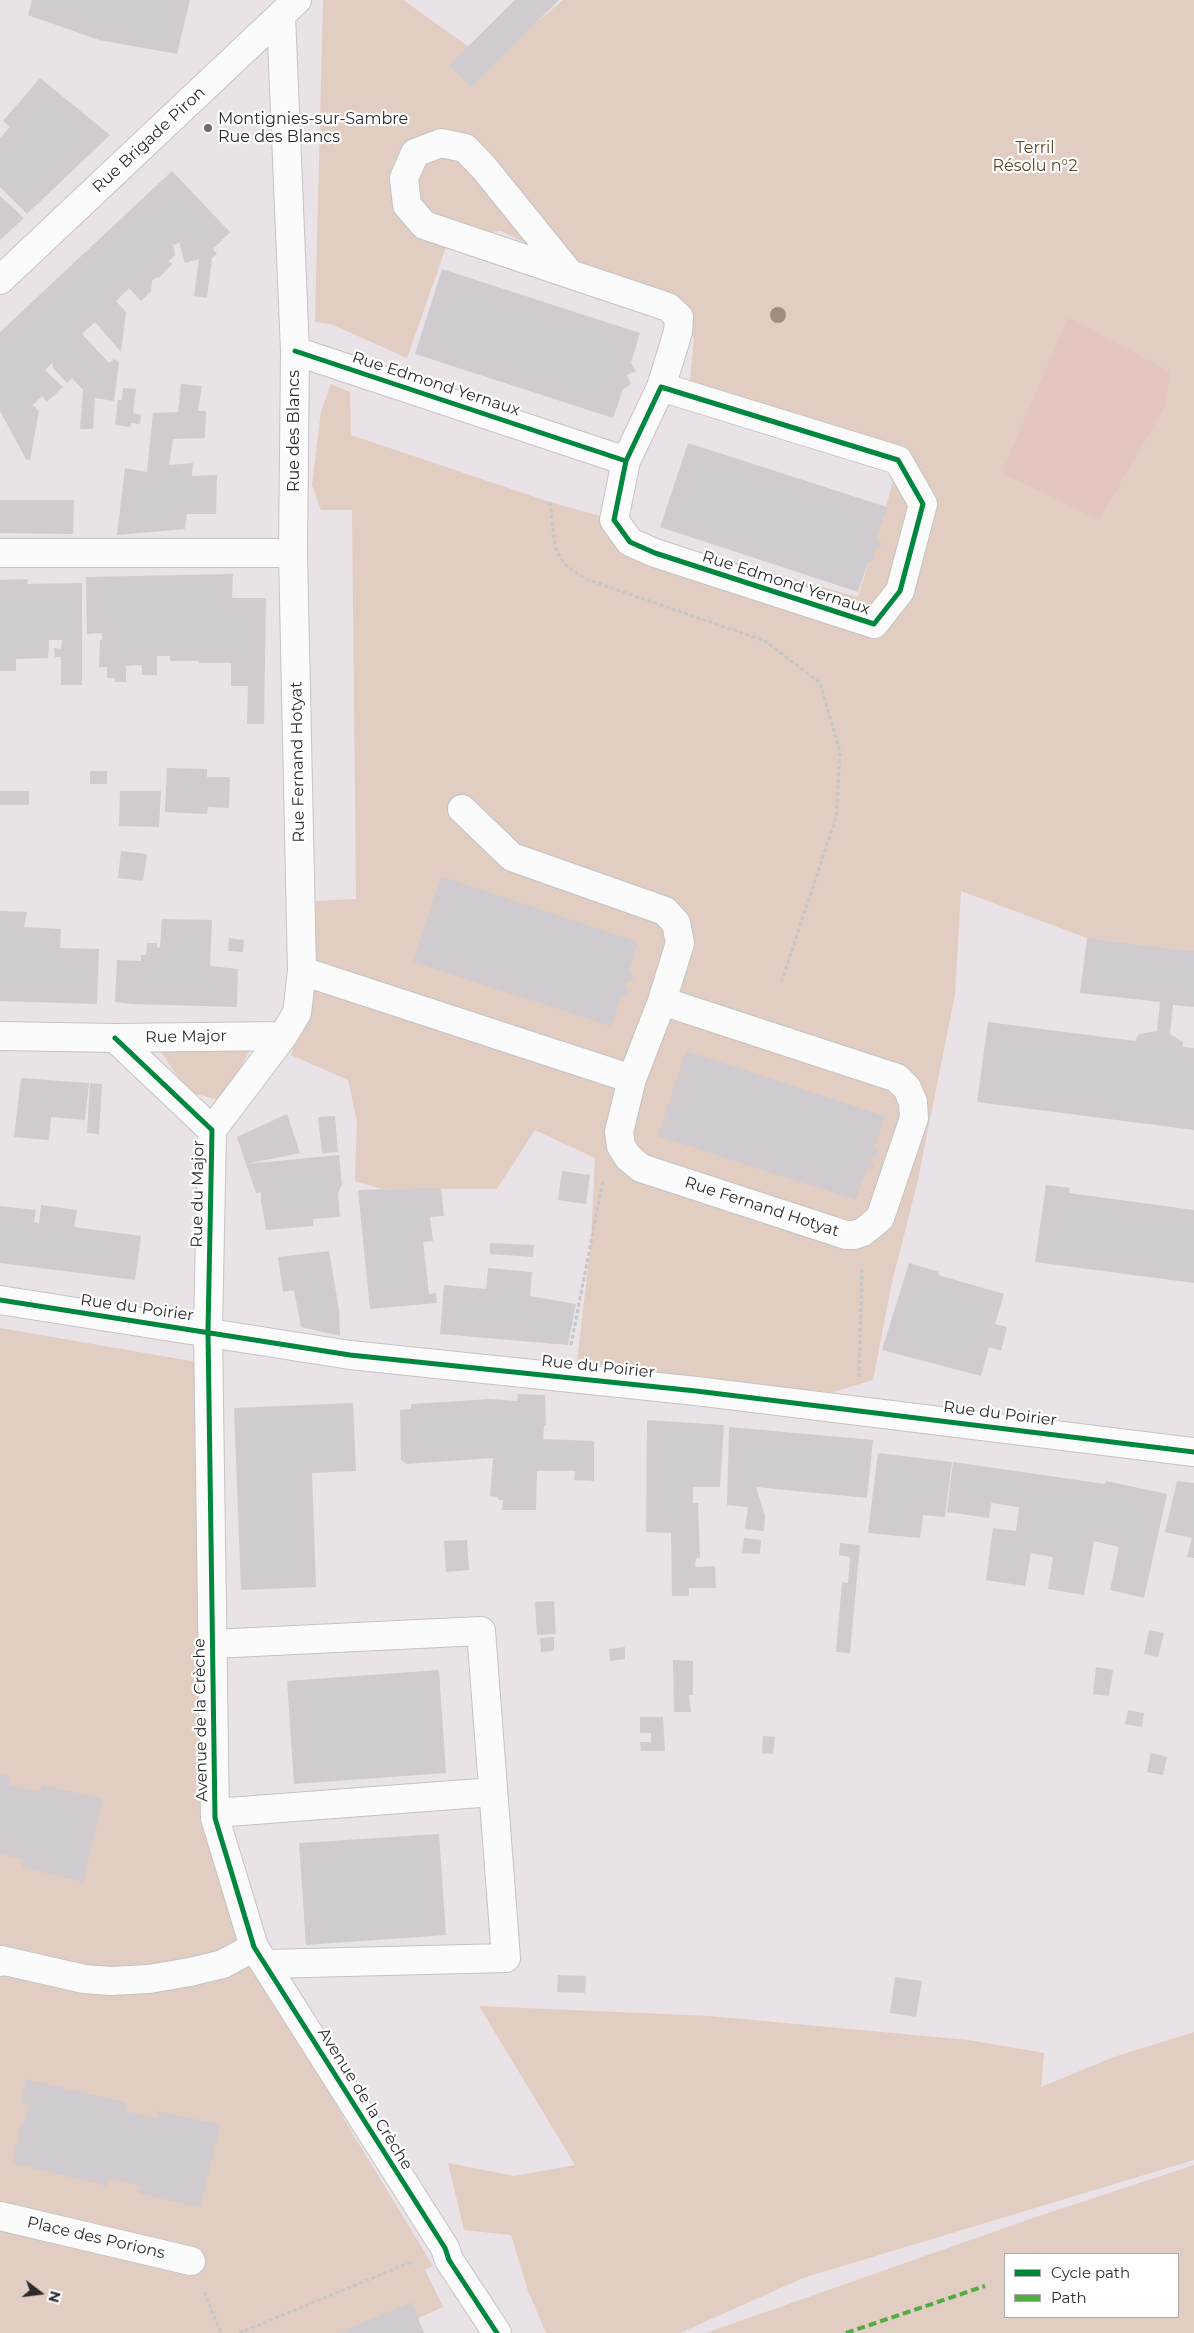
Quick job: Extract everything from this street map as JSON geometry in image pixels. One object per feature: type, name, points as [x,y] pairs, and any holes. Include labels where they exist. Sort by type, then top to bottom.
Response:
[{"type":"street","name":"Rue Brigade Piron","points":[[0,280],[281,5]]},
{"type":"street","name":"Rue des Blancs","points":[[281,5],[295,351],[294,554]]},
{"type":"street","name":"Rue Edmond Yernaux","points":[[569,273],[465,148],[441,143],[414,153],[404,178],[407,205],[424,225],[450,236],[569,273],[668,307],[679,317],[678,332],[660,387],[626,461],[614,520],[630,542],[655,553],[874,624],[900,591],[923,504],[898,460],[660,387]]},
{"type":"street","name":"Rue Edmond Yernaux","points":[[295,351],[626,461]]},
{"type":"street","points":[[0,553],[294,554]]},
{"type":"street","name":"Rue Fernand Hotyat","points":[[212,1130],[283,1036],[297,1013],[302,971],[294,554]]},
{"type":"street","name":"Rue Fernand Hotyat","points":[[462,809],[512,858],[665,911],[676,922],[680,943],[662,1001],[632,1079],[619,1132],[621,1146],[628,1156],[641,1168],[846,1235],[863,1232],[880,1218],[914,1118],[913,1102],[907,1088],[897,1078],[662,1001]]},
{"type":"street","points":[[302,971],[632,1079]]},
{"type":"street","name":"Rue Major","points":[[0,1036],[115,1038],[283,1036]]},
{"type":"street","name":"Rue du Major","points":[[115,1038],[212,1130],[208,1331]]},
{"type":"street","name":"Rue du Poirier","points":[[0,1300],[208,1331],[228,1336],[350,1355],[696,1390],[1194,1452]]},
{"type":"street","name":"Avenue de la Crèche","points":[[208,1331],[215,1818],[260,1956],[497,2333]]},
{"type":"street","points":[[0,1961],[84,1979],[111,1981],[149,1979],[260,1956],[406,1959],[506,1958],[481,1632],[212,1644]]},
{"type":"street","points":[[215,1813],[493,1792]]},
{"type":"street","name":"Place des Porions","points":[[0,2216],[191,2260]]},
{"type":"path","points":[[550,502],[555,547],[564,564],[586,579],[765,641],[820,683],[840,752],[836,818],[781,983]]},
{"type":"path","points":[[571,1345],[605,1171]]},
{"type":"path","points":[[859,1377],[863,1232]]},
{"type":"path","points":[[239,2333],[447,2254]]},
{"type":"path","points":[[191,2260],[221,2333]]},
{"type":"green space","name":"Terril Résolu n°2","points":[[323,0],[403,0],[490,62],[563,0],[1194,0],[1194,951],[1087,938],[961,891],[955,994],[917,1184],[892,1282],[873,1380],[826,1394],[577,1362],[591,1241],[595,1158],[535,1130],[497,1189],[382,1189],[355,1181],[357,1122],[348,1080],[291,1055],[313,988],[316,901],[356,899],[352,510],[321,510],[312,485],[321,411],[331,384],[350,392],[351,435],[550,502],[614,520],[642,536],[858,597],[887,504],[898,460],[780,424],[690,381],[694,338],[668,307],[558,259],[501,231],[450,236],[407,358],[331,324],[315,322]]},
{"type":"green space","points":[[257,1036],[224,1101],[188,1092],[151,1037]]},
{"type":"green space","points":[[0,1328],[197,1362],[229,1899],[266,1964],[345,2121],[433,2266],[425,2270],[443,2307],[386,2333],[0,2333]]},
{"type":"green space","points":[[479,2006],[710,2016],[968,2040],[1044,2053],[1041,2087],[1114,2057],[1194,2032],[1194,2160],[803,2278],[680,2333],[546,2333],[528,2291],[511,2235],[464,2230],[448,2163],[514,2176],[575,2165]]},
{"type":"green space","points":[[1194,2165],[1194,2333],[706,2333],[1033,2218]]},
{"type":"shaded area","points":[[1068,317],[1170,372],[1165,406],[1099,520],[1002,473]]},
{"type":"building","points":[[32,0],[190,0],[177,54],[99,40],[28,15]]},
{"type":"building","points":[[515,0],[559,0],[471,87],[449,65]]},
{"type":"building","points":[[40,78],[110,135],[27,214],[0,187],[0,138],[10,127],[3,121]]},
{"type":"building","points":[[172,171],[230,232],[213,249],[217,254],[212,258],[207,298],[194,296],[199,259],[185,263],[179,242],[175,245],[173,244],[175,255],[169,261],[172,264],[159,278],[157,277],[152,281],[151,291],[141,301],[129,288],[116,301],[126,312],[121,352],[95,322],[82,334],[109,363],[114,359],[119,362],[114,401],[95,398],[93,429],[80,429],[83,390],[72,378],[67,383],[54,369],[52,363],[45,370],[63,387],[47,402],[42,396],[33,405],[39,411],[30,460],[26,459],[0,411],[0,332]]},
{"type":"building","points":[[0,196],[24,218],[0,240]]},
{"type":"building","points":[[442,269],[640,333],[631,363],[636,371],[627,375],[631,384],[623,389],[613,418],[415,354]]},
{"type":"building","points":[[181,384],[202,386],[198,411],[206,411],[205,438],[173,439],[169,465],[193,463],[192,476],[217,475],[216,514],[187,514],[185,529],[117,535],[125,468],[147,472],[153,413],[178,412]]},
{"type":"building","points":[[123,388],[136,389],[133,413],[141,415],[140,424],[131,423],[130,427],[115,425],[118,400],[122,400]]},
{"type":"building","points":[[688,443],[887,507],[877,537],[882,545],[873,550],[876,559],[868,563],[858,592],[660,527]]},
{"type":"building","points":[[0,500],[74,500],[73,534],[0,533]]},
{"type":"building","points":[[233,574],[232,598],[266,598],[264,724],[247,724],[248,686],[231,686],[231,663],[170,661],[170,656],[157,656],[157,675],[142,675],[142,665],[126,666],[126,682],[115,682],[115,678],[107,678],[107,667],[99,667],[102,633],[87,634],[86,577]]},
{"type":"building","points":[[28,579],[27,584],[82,583],[82,685],[61,685],[61,657],[55,657],[54,648],[61,649],[62,640],[49,640],[48,658],[16,659],[16,671],[0,671],[0,580]]},
{"type":"building","points":[[167,768],[207,769],[207,777],[230,777],[229,808],[208,807],[207,814],[165,812]]},
{"type":"building","points":[[90,771],[107,771],[107,784],[90,784]]},
{"type":"building","points":[[0,791],[29,791],[29,805],[0,805]]},
{"type":"building","points":[[120,791],[161,791],[159,827],[119,826]]},
{"type":"building","points":[[121,851],[147,854],[143,881],[118,878]]},
{"type":"building","points":[[441,876],[638,942],[629,971],[634,979],[625,983],[629,993],[621,997],[611,1026],[413,962]]},
{"type":"building","points":[[0,911],[27,912],[24,927],[61,929],[60,948],[99,949],[97,1004],[0,1001]]},
{"type":"building","points":[[162,919],[212,920],[210,966],[238,969],[237,1007],[115,1002],[117,960],[141,961],[141,955],[146,955],[147,943],[157,943],[157,947],[160,948]]},
{"type":"building","points":[[229,938],[244,940],[243,952],[228,951]]},
{"type":"building","points":[[1087,938],[1194,951],[1194,1007],[1173,1005],[1170,1034],[1183,1042],[1183,1047],[1194,1048],[1194,1130],[977,1102],[988,1022],[1135,1041],[1139,1034],[1157,1031],[1160,1002],[1080,993]]},
{"type":"building","points":[[686,1051],[885,1116],[875,1146],[879,1153],[870,1158],[874,1167],[866,1171],[856,1200],[658,1136]]},
{"type":"building","points":[[21,1078],[89,1083],[85,1120],[51,1117],[49,1140],[14,1137]]},
{"type":"building","points":[[90,1083],[102,1084],[99,1134],[87,1133]]},
{"type":"building","points":[[287,1114],[300,1153],[246,1164],[237,1137]]},
{"type":"building","points":[[335,1116],[338,1152],[322,1153],[318,1117]]},
{"type":"building","points":[[339,1155],[342,1185],[338,1193],[340,1217],[313,1219],[313,1226],[266,1230],[261,1192],[256,1193],[246,1164]]},
{"type":"building","points":[[562,1171],[590,1175],[586,1204],[558,1200]]},
{"type":"building","points":[[1046,1185],[1070,1188],[1069,1193],[1194,1210],[1194,1283],[1035,1262]]},
{"type":"building","points":[[441,1188],[444,1216],[430,1217],[433,1241],[423,1242],[429,1294],[436,1293],[437,1303],[370,1309],[358,1190]]},
{"type":"building","points":[[41,1205],[77,1210],[74,1227],[141,1236],[135,1280],[0,1263],[0,1206],[36,1210],[34,1222],[39,1223]]},
{"type":"building","points":[[490,1243],[534,1245],[533,1257],[490,1254]]},
{"type":"building","points":[[329,1251],[339,1310],[340,1336],[301,1327],[294,1290],[283,1292],[278,1257]]},
{"type":"building","points":[[909,1263],[939,1272],[938,1275],[1004,1294],[995,1324],[1007,1327],[1001,1351],[989,1347],[981,1376],[882,1350]]},
{"type":"building","points":[[488,1268],[532,1272],[530,1296],[576,1304],[568,1345],[440,1334],[444,1285],[486,1289]]},
{"type":"building","points":[[518,1394],[545,1395],[546,1426],[544,1426],[543,1439],[594,1441],[594,1481],[574,1480],[575,1471],[537,1471],[536,1510],[502,1510],[503,1500],[490,1496],[493,1458],[407,1464],[401,1460],[400,1410],[411,1409],[411,1404],[490,1399],[517,1401]]},
{"type":"building","points":[[353,1403],[356,1471],[312,1473],[316,1587],[241,1590],[234,1408]]},
{"type":"building","points":[[647,1420],[724,1425],[720,1487],[693,1487],[693,1503],[698,1503],[700,1558],[696,1558],[695,1567],[715,1566],[716,1588],[689,1588],[689,1596],[672,1596],[671,1533],[646,1532]]},
{"type":"building","points":[[729,1427],[873,1440],[867,1498],[756,1487],[765,1516],[764,1531],[745,1529],[748,1507],[727,1505]]},
{"type":"building","points":[[878,1453],[952,1462],[945,1517],[923,1515],[920,1538],[868,1533]]},
{"type":"building","points":[[953,1462],[1105,1484],[1106,1481],[1167,1494],[1144,1598],[1110,1590],[1119,1547],[1094,1541],[1084,1595],[1048,1589],[1053,1557],[1031,1553],[1025,1586],[986,1580],[993,1528],[1016,1531],[1019,1507],[991,1503],[989,1518],[947,1512]]},
{"type":"building","points":[[1177,1481],[1194,1483],[1194,1558],[1187,1557],[1192,1538],[1165,1532]]},
{"type":"building","points":[[744,1538],[761,1540],[760,1554],[742,1553]]},
{"type":"building","points":[[467,1540],[469,1570],[446,1572],[444,1541]]},
{"type":"building","points":[[840,1543],[860,1545],[850,1653],[836,1652],[842,1582],[848,1583],[850,1557],[839,1555]]},
{"type":"building","points":[[554,1601],[556,1634],[537,1635],[535,1602]]},
{"type":"building","points":[[1149,1630],[1164,1633],[1158,1657],[1144,1654]]},
{"type":"building","points":[[554,1637],[554,1651],[541,1652],[540,1638]]},
{"type":"building","points":[[625,1647],[625,1659],[610,1661],[609,1649]]},
{"type":"building","points":[[673,1660],[693,1661],[693,1695],[689,1695],[691,1712],[674,1712]]},
{"type":"building","points":[[1096,1667],[1113,1670],[1109,1696],[1093,1694]]},
{"type":"building","points":[[439,1670],[446,1773],[294,1784],[287,1681]]},
{"type":"building","points":[[1128,1710],[1144,1713],[1142,1727],[1125,1724]]},
{"type":"building","points":[[640,1717],[663,1717],[665,1751],[641,1751],[640,1742],[651,1742],[651,1733],[640,1733]]},
{"type":"building","points":[[763,1736],[775,1737],[773,1754],[762,1753]]},
{"type":"building","points":[[1151,1753],[1167,1757],[1163,1775],[1147,1772]]},
{"type":"building","points":[[0,1774],[11,1777],[9,1785],[40,1792],[42,1785],[103,1799],[83,1882],[22,1867],[24,1860],[0,1854]]},
{"type":"building","points":[[439,1834],[446,1935],[306,1945],[299,1843]]},
{"type":"building","points":[[558,1975],[586,1976],[585,1993],[557,1992]]},
{"type":"building","points":[[895,1977],[922,1981],[916,2017],[890,2013]]},
{"type":"building","points":[[26,2079],[127,2103],[125,2111],[157,2119],[158,2111],[220,2125],[200,2208],[139,2193],[141,2186],[109,2178],[107,2186],[12,2163],[21,2125],[23,2125],[29,2104],[21,2102]]},
{"type":"building","points":[[412,2302],[424,2333],[338,2333]]},
{"type":"marked path","points":[[846,2333],[985,2286]]},
{"type":"cycle path","points":[[295,351],[626,461],[614,520],[630,542],[655,553],[874,624],[900,591],[923,504],[898,460],[661,387],[626,461]]},
{"type":"cycle path","points":[[115,1038],[212,1130],[208,1331],[215,1818],[254,1947],[445,2248],[449,2260],[497,2333]]},
{"type":"cycle path","points":[[0,1300],[350,1355],[696,1391],[1194,1452]]},
{"type":"place","name":"Montignies-sur-Sambre Rue des Blancs","points":[[208,128]]}]
